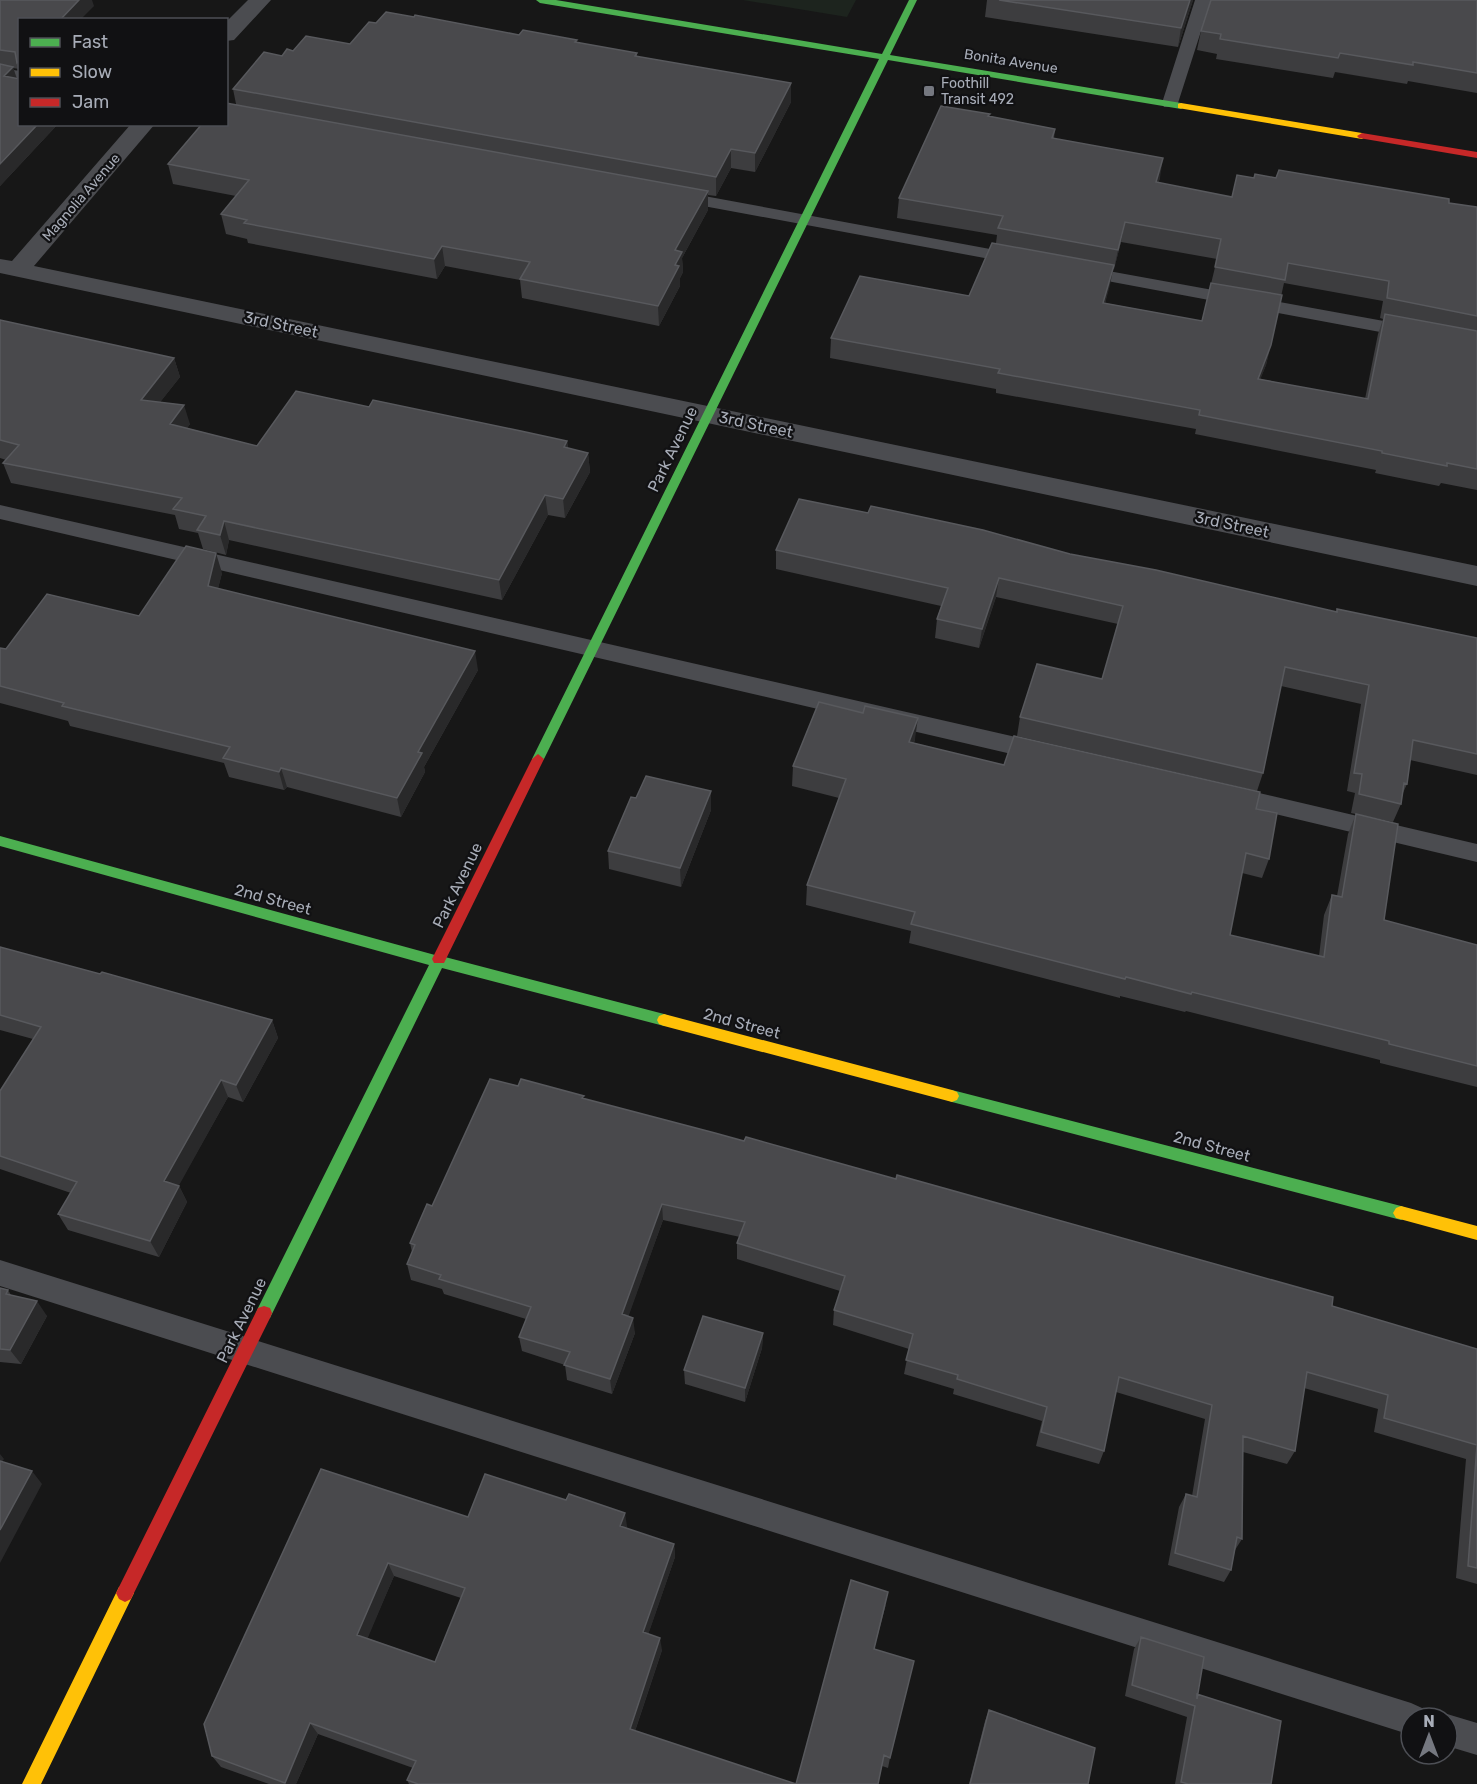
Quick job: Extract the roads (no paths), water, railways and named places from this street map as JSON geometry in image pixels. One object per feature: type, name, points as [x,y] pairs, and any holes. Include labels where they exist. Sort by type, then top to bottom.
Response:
[{"type":"street","points":[[228,33],[260,0]]},
{"type":"street","name":"Bonita Avenue","points":[[540,0],[1477,155]]},
{"type":"street","name":"Park Avenue","points":[[30,1784],[913,0]]},
{"type":"street","name":"Magnolia Avenue","points":[[9,268],[142,126]]},
{"type":"street","name":"3rd Street","points":[[9,268],[1477,576]]},
{"type":"street","name":"2nd Street","points":[[0,841],[437,961],[1477,1233]]},
{"type":"lane","points":[[1170,103],[1203,0]]},
{"type":"lane","points":[[0,73],[18,76]]},
{"type":"lane","points":[[662,194],[1036,262]]},
{"type":"lane","points":[[1059,267],[1477,344]]},
{"type":"lane","points":[[0,512],[1058,756]]},
{"type":"lane","points":[[1209,791],[1477,853]]},
{"type":"lane","points":[[0,1272],[1399,1715]]},
{"type":"lane","points":[[1459,1734],[1477,1739]]},
{"type":"place","name":"Foothill Transit 492","points":[[929,91]]}]
